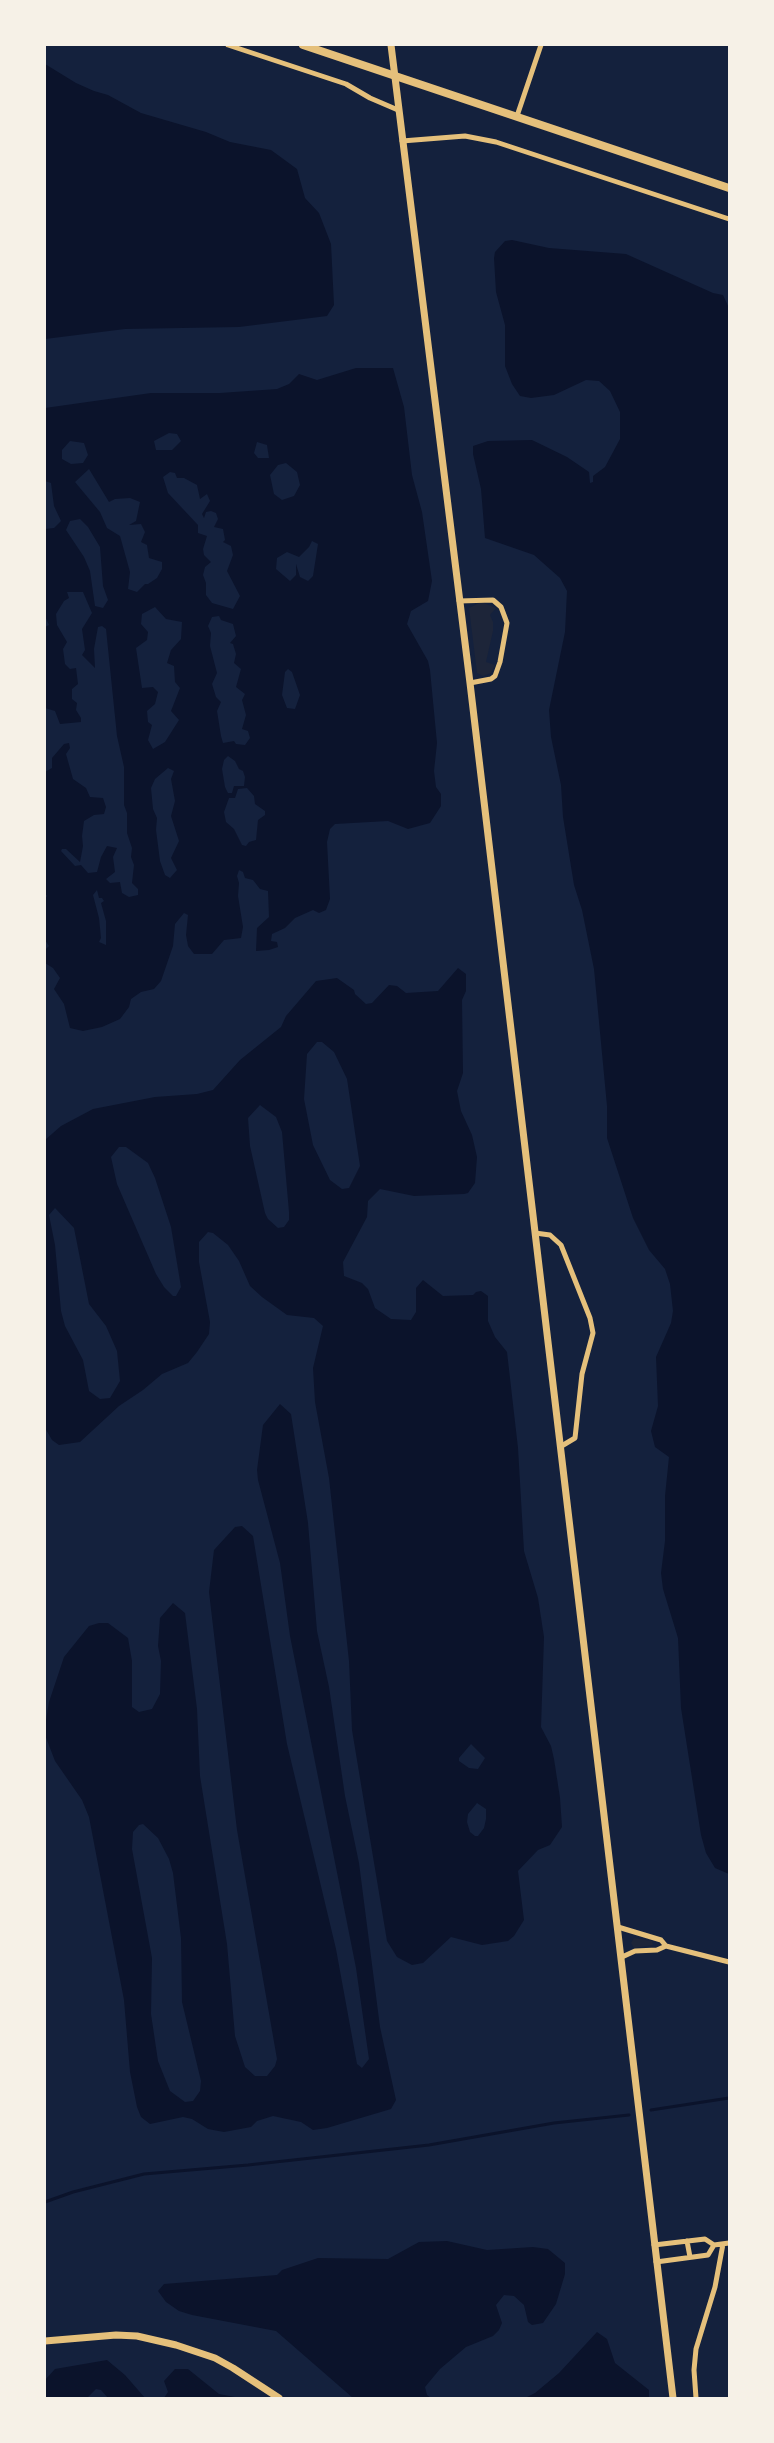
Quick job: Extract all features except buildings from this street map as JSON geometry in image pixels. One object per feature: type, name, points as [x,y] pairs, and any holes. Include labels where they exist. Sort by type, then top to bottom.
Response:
[{"type":"main road","points":[[304,45],[729,188]]},
{"type":"street","points":[[228,45],[346,84],[370,98],[398,110]]},
{"type":"street","points":[[391,45],[458,600],[470,683],[673,2398]]},
{"type":"street","points":[[517,116],[541,45]]},
{"type":"street","points":[[402,141],[465,136],[496,142],[729,219]]},
{"type":"street","points":[[458,600],[493,600],[501,607],[507,623],[500,662],[495,676],[491,679],[470,683]]},
{"type":"street","points":[[535,1233],[550,1236],[561,1245],[590,1318],[593,1333],[582,1374],[575,1438],[560,1447]]},
{"type":"street","points":[[618,1927],[660,1940],[666,1946],[729,1962]]},
{"type":"street","points":[[622,1958],[635,1952],[657,1950],[666,1946]]},
{"type":"street","points":[[654,2245],[705,2238],[714,2245],[726,2244],[696,2349],[694,2370],[696,2398]]},
{"type":"street","points":[[688,2241],[690,2257]]},
{"type":"street","points":[[656,2262],[708,2255],[714,2245]]},
{"type":"street","points":[[45,2340],[116,2335],[176,2345],[215,2358],[279,2398]]},
{"type":"shaded area","points":[[45,64],[76,83],[108,95],[141,113],[206,132],[230,142],[271,150],[297,169],[305,198],[319,213],[331,244],[334,305],[327,316],[239,327],[125,329],[45,339]]},
{"type":"shaded area","points":[[512,240],[549,248],[626,254],[713,293],[723,295],[729,308],[729,1874],[715,1868],[706,1853],[701,1835],[681,1708],[678,1638],[663,1589],[661,1573],[665,1541],[665,1496],[669,1457],[655,1447],[651,1431],[658,1406],[656,1357],[671,1323],[673,1311],[670,1284],[665,1269],[649,1250],[633,1218],[607,1138],[607,1106],[594,969],[582,910],[574,885],[563,817],[561,785],[551,737],[549,710],[565,632],[567,591],[560,578],[534,555],[485,538],[481,489],[473,454],[473,446],[488,441],[532,440],[567,457],[589,472],[590,483],[593,482],[593,476],[605,467],[620,439],[620,412],[610,391],[599,381],[586,380],[554,395],[531,398],[520,396],[512,384],[505,366],[505,325],[496,292],[494,258],[495,252],[505,241]]},
{"type":"shaded area","points":[[356,368],[393,368],[404,407],[412,475],[422,512],[432,581],[428,601],[411,611],[407,624],[428,661],[430,670],[437,743],[434,771],[436,787],[441,794],[441,806],[430,823],[408,829],[388,821],[335,824],[330,829],[327,842],[330,899],[326,910],[319,913],[313,910],[295,918],[285,928],[272,934],[271,941],[277,942],[278,947],[269,950],[256,951],[257,928],[269,917],[268,891],[260,889],[253,880],[245,878],[243,872],[239,870],[237,876],[239,883],[238,896],[243,927],[241,938],[224,940],[212,954],[194,954],[188,946],[186,935],[188,915],[184,913],[175,924],[173,946],[161,981],[154,989],[141,992],[131,999],[129,1007],[120,1019],[102,1027],[83,1031],[70,1028],[64,1004],[54,989],[60,978],[53,968],[45,963],[45,950],[49,946],[45,940],[45,899],[47,896],[45,893],[45,772],[52,768],[52,758],[64,744],[69,743],[70,748],[66,754],[73,779],[86,788],[90,797],[103,798],[106,807],[104,814],[94,815],[84,821],[80,862],[66,849],[61,851],[75,866],[81,865],[88,873],[97,872],[101,857],[107,846],[117,848],[113,857],[115,872],[106,879],[110,883],[120,882],[122,893],[129,897],[138,895],[138,889],[132,883],[134,865],[131,857],[132,848],[127,833],[127,813],[124,805],[124,767],[117,736],[106,629],[102,626],[98,627],[94,649],[95,668],[82,655],[85,650],[82,629],[92,613],[83,592],[67,592],[69,598],[64,601],[56,614],[57,625],[67,642],[63,649],[65,664],[70,669],[76,668],[78,684],[72,689],[72,699],[77,703],[76,710],[81,718],[81,722],[60,724],[55,711],[45,708],[45,627],[49,625],[45,616],[45,529],[54,528],[61,521],[54,506],[51,483],[45,481],[45,408],[151,393],[220,393],[277,389],[289,384],[299,374],[317,380]],"holes":[[[169,433],[177,434],[181,441],[172,450],[156,450],[154,441]],[[70,441],[84,443],[88,455],[83,463],[71,464],[62,459],[62,450]],[[257,442],[267,445],[269,458],[258,458],[254,453]],[[286,463],[297,472],[300,485],[294,496],[282,500],[274,494],[270,475],[278,465]],[[89,469],[109,502],[115,499],[130,498],[140,502],[136,521],[129,525],[141,524],[145,532],[141,542],[147,545],[149,558],[162,562],[162,569],[157,578],[145,584],[137,592],[128,589],[130,572],[120,536],[107,528],[100,512],[75,482]],[[170,472],[175,473],[177,478],[184,478],[197,485],[200,499],[207,494],[210,501],[202,514],[204,518],[206,512],[216,513],[218,519],[214,527],[223,529],[225,540],[223,542],[231,546],[233,555],[227,571],[240,596],[233,609],[212,603],[206,595],[206,583],[203,575],[205,567],[211,562],[204,555],[203,549],[207,536],[198,533],[198,525],[168,493],[163,477]],[[80,519],[88,527],[100,547],[103,586],[108,600],[103,608],[95,606],[90,571],[84,557],[66,530],[70,521]],[[312,541],[318,544],[313,576],[308,581],[300,577],[296,564],[296,575],[290,581],[276,569],[277,558],[287,552],[299,557]],[[155,607],[166,619],[182,622],[181,639],[171,650],[167,663],[174,666],[175,682],[180,688],[171,711],[179,720],[165,742],[153,749],[148,740],[152,725],[148,722],[147,711],[155,704],[158,692],[153,687],[142,688],[136,648],[147,640],[148,632],[141,624],[142,614]],[[219,616],[221,620],[233,624],[236,636],[230,643],[233,644],[236,654],[234,663],[241,669],[236,687],[245,694],[242,700],[246,715],[242,729],[248,731],[250,738],[245,745],[236,744],[234,741],[223,743],[217,711],[221,702],[216,697],[212,684],[217,673],[210,646],[211,633],[208,626],[212,617]],[[288,669],[292,672],[300,695],[295,709],[287,708],[282,695],[285,672]],[[228,756],[235,761],[245,777],[244,786],[234,786],[232,793],[228,793],[222,769],[224,760]],[[168,768],[174,771],[171,779],[175,801],[171,816],[179,841],[171,858],[177,870],[170,878],[165,875],[160,861],[156,830],[157,818],[153,809],[151,788],[155,779]],[[247,788],[254,796],[255,804],[265,811],[265,815],[258,820],[256,840],[249,842],[246,846],[242,845],[234,829],[226,822],[224,812],[229,798],[235,798],[238,789]],[[97,890],[99,898],[102,898],[104,901],[101,903],[106,921],[106,945],[99,942],[101,938],[99,918],[93,895]]]},
{"type":"shaded area","points":[[481,602],[496,608],[490,615],[493,622],[493,631],[486,662],[495,665],[491,673],[483,676],[477,673],[469,608]]},
{"type":"shaded area","points":[[458,968],[466,974],[466,991],[462,1000],[463,1073],[457,1091],[461,1111],[472,1135],[477,1157],[475,1183],[468,1193],[464,1194],[414,1196],[380,1189],[368,1201],[367,1217],[343,1262],[344,1276],[362,1283],[368,1289],[375,1308],[391,1319],[411,1320],[416,1312],[416,1288],[423,1280],[443,1296],[473,1295],[481,1291],[488,1296],[488,1321],[495,1337],[507,1352],[518,1448],[524,1551],[538,1598],[544,1637],[541,1727],[551,1746],[554,1759],[562,1827],[550,1845],[538,1850],[518,1871],[524,1920],[514,1936],[508,1941],[482,1945],[451,1937],[423,1963],[412,1965],[397,1957],[387,1941],[352,1730],[349,1661],[329,1478],[315,1402],[313,1368],[323,1326],[314,1318],[287,1315],[262,1297],[250,1286],[239,1261],[228,1245],[213,1233],[208,1232],[199,1242],[199,1262],[210,1322],[209,1334],[197,1352],[188,1363],[162,1374],[119,1406],[80,1442],[59,1445],[52,1440],[45,1428],[45,1140],[61,1126],[93,1109],[155,1097],[197,1094],[213,1090],[240,1060],[281,1027],[286,1016],[316,981],[337,978],[354,990],[355,994],[366,1004],[372,1003],[389,985],[397,986],[406,993],[438,991]],"holes":[[[317,1042],[322,1042],[334,1052],[347,1079],[360,1166],[349,1188],[342,1189],[330,1180],[313,1145],[304,1099],[307,1054]],[[260,1105],[276,1117],[282,1132],[289,1212],[289,1220],[284,1227],[278,1228],[268,1219],[265,1213],[250,1146],[248,1118]],[[119,1147],[126,1147],[148,1163],[155,1178],[171,1227],[181,1287],[176,1296],[173,1296],[164,1287],[156,1274],[117,1184],[111,1157]],[[55,1208],[74,1228],[89,1304],[106,1326],[117,1351],[120,1381],[110,1398],[100,1399],[89,1391],[83,1360],[65,1326],[61,1311],[55,1245],[49,1215]],[[471,1744],[485,1758],[478,1769],[469,1768],[459,1761],[459,1758]],[[477,1803],[486,1809],[484,1828],[478,1836],[470,1832],[467,1822],[468,1814]]]},
{"type":"shaded area","points":[[280,1404],[291,1414],[308,1523],[317,1631],[329,1687],[345,1796],[359,1863],[380,2027],[396,2100],[391,2109],[327,2128],[313,2130],[301,2122],[273,2116],[257,2121],[251,2127],[224,2132],[208,2129],[192,2119],[183,2117],[150,2124],[141,2117],[137,2107],[130,2072],[124,2000],[89,1817],[82,1800],[55,1761],[45,1735],[45,1726],[49,1702],[64,1657],[89,1626],[99,1623],[108,1623],[128,1638],[132,1661],[132,1707],[139,1712],[152,1709],[160,1694],[161,1661],[158,1646],[160,1618],[173,1603],[185,1613],[197,1709],[200,1776],[227,1944],[235,2036],[245,2067],[255,2076],[267,2076],[275,2066],[277,2059],[237,1830],[209,1592],[214,1550],[235,1527],[242,1526],[253,1536],[287,1744],[336,1949],[357,2064],[362,2068],[369,2059],[356,1968],[290,1636],[280,1563],[258,1480],[257,1470],[263,1425]],"holes":[[[143,1824],[158,1838],[169,1859],[173,1873],[181,1938],[182,2002],[201,2081],[200,2091],[193,2101],[185,2102],[170,2091],[158,2061],[151,2014],[152,1958],[132,1849],[133,1832],[139,1825]]]},
{"type":"shaded area","points":[[634,1938],[652,1941],[653,1945],[634,1948],[631,1943]]},
{"type":"shaded area","points":[[447,2241],[487,2250],[533,2247],[548,2249],[565,2263],[565,2274],[556,2304],[543,2323],[532,2325],[528,2322],[524,2305],[514,2296],[504,2295],[496,2305],[502,2323],[499,2330],[493,2336],[466,2347],[440,2369],[425,2387],[427,2395],[431,2398],[353,2398],[276,2331],[179,2311],[166,2302],[158,2291],[164,2284],[277,2275],[282,2270],[318,2258],[388,2259],[419,2242]]},
{"type":"shaded area","points":[[597,2332],[607,2339],[615,2363],[649,2390],[649,2398],[525,2398],[535,2393],[559,2373]]},
{"type":"shaded area","points":[[107,2360],[125,2375],[145,2398],[108,2398],[101,2390],[96,2389],[87,2398],[45,2398],[45,2380],[55,2369]]},
{"type":"shaded area","points":[[175,2369],[188,2369],[219,2394],[240,2398],[164,2398],[168,2392],[164,2381]]},
{"type":"waterway","points":[[651,2110],[729,2098]]},
{"type":"waterway","points":[[45,2202],[73,2192],[144,2174],[248,2165],[429,2145],[554,2123],[629,2115]]}]
